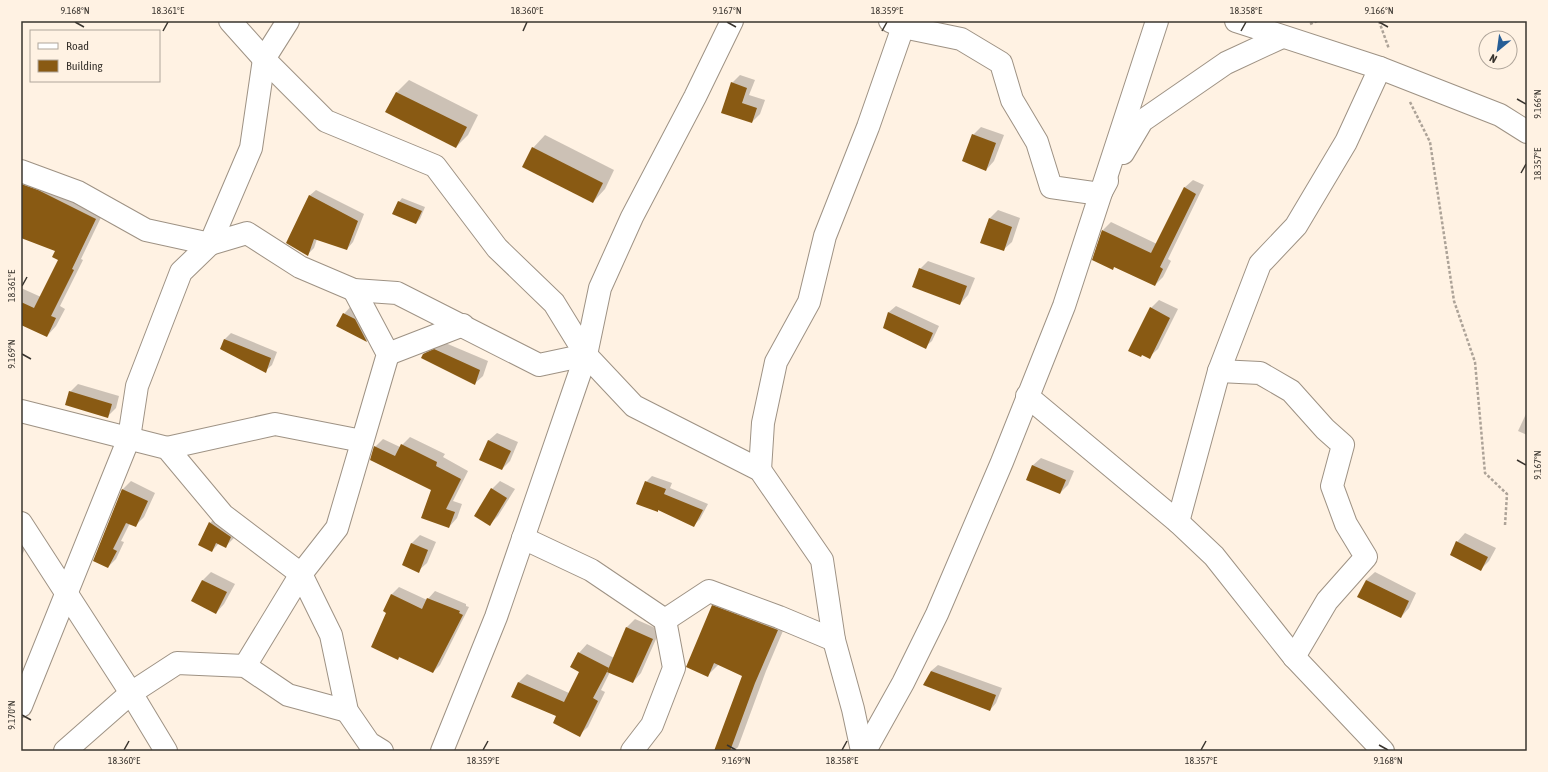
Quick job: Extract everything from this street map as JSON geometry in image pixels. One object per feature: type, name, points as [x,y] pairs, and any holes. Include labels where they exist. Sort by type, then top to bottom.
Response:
[{"type":"street","points":[[230,21],[264,59],[326,121],[435,166],[498,248],[554,303],[586,355],[634,406],[760,470],[822,560],[834,640],[864,751]]},
{"type":"street","points":[[21,706],[129,438],[137,386],[181,272],[210,244],[251,148],[264,59],[288,21]]},
{"type":"street","points":[[442,751],[494,624],[586,355],[600,288],[632,217],[695,97],[732,21]]},
{"type":"street","points":[[864,751],[903,683],[937,614],[1002,462],[1064,306],[1157,21]]},
{"type":"street","points":[[1236,21],[1388,71],[1500,115],[1527,132]]},
{"type":"street","points":[[760,470],[763,423],[776,362],[809,302],[825,236],[868,127],[899,23],[961,39],[1001,63],[1012,100],[1037,142],[1051,187],[1100,194]]},
{"type":"street","points":[[1100,194],[1142,121],[1226,63],[1282,37]]},
{"type":"street","points":[[1178,522],[1219,371],[1260,264],[1296,226],[1388,71]]},
{"type":"street","points":[[21,171],[78,192],[146,230],[210,244],[247,233],[300,266],[354,290],[398,293],[464,325],[539,365],[586,355]]},
{"type":"street","points":[[245,666],[301,574],[337,528],[388,354],[354,290]]},
{"type":"street","points":[[388,354],[464,325]]},
{"type":"street","points":[[1219,371],[1260,374],[1291,391],[1325,429],[1343,445],[1332,486],[1346,524],[1366,557],[1327,601],[1294,657]]},
{"type":"street","points":[[1027,396],[1178,522],[1214,556],[1294,657],[1383,751]]},
{"type":"street","points":[[21,411],[167,448],[275,424],[362,441]]},
{"type":"street","points":[[167,448],[223,515],[301,574],[331,635],[347,711],[369,743],[382,751]]},
{"type":"street","points":[[21,523],[131,693],[166,751]]},
{"type":"street","points":[[523,538],[591,570],[665,620],[674,668],[652,725],[632,751]]},
{"type":"street","points":[[665,620],[709,591],[779,617],[834,640]]},
{"type":"street","points":[[65,751],[131,693],[177,663],[245,666],[288,695],[347,711]]},
{"type":"street","points":[[131,693],[151,751]]},
{"type":"path","points":[[1379,21],[1388,71],[1430,142],[1454,301],[1475,362],[1485,474],[1507,494],[1505,525]]},
{"type":"building","points":[[731,82],[747,88],[742,103],[757,108],[752,123],[721,113]]},
{"type":"building","points":[[396,92],[467,127],[456,148],[385,112]]},
{"type":"building","points":[[972,134],[996,143],[986,171],[962,161]]},
{"type":"building","points":[[532,147],[603,183],[593,203],[522,167]]},
{"type":"building","points":[[21,184],[38,190],[96,219],[72,269],[74,270],[51,316],[56,318],[47,337],[21,325],[21,302],[34,308],[58,260],[52,257],[55,251],[21,238]]},
{"type":"building","points":[[1184,187],[1196,194],[1160,267],[1163,269],[1155,286],[1114,267],[1113,270],[1092,260],[1102,230],[1151,253]]},
{"type":"building","points":[[309,195],[358,221],[347,250],[314,239],[308,256],[286,243]]},
{"type":"building","points":[[398,201],[422,211],[416,224],[392,214]]},
{"type":"building","points":[[989,218],[1012,227],[1004,251],[980,243]]},
{"type":"building","points":[[919,268],[967,286],[960,305],[912,287]]},
{"type":"building","points":[[1150,307],[1170,318],[1150,359],[1128,351]]},
{"type":"building","points":[[888,312],[933,333],[926,349],[883,328]]},
{"type":"building","points":[[343,313],[355,319],[367,342],[336,326]]},
{"type":"building","points":[[224,339],[271,358],[266,373],[220,349]]},
{"type":"building","points":[[434,349],[480,370],[475,385],[421,358],[423,354]]},
{"type":"building","points":[[69,391],[112,404],[108,418],[65,405]]},
{"type":"building","points":[[488,440],[511,451],[502,470],[479,460]]},
{"type":"building","points":[[401,444],[437,462],[436,466],[461,479],[446,509],[455,512],[449,528],[421,518],[431,490],[370,460],[374,446],[395,456]]},
{"type":"building","points":[[1032,465],[1066,480],[1060,494],[1026,480]]},
{"type":"building","points":[[645,481],[666,489],[664,494],[703,510],[694,527],[658,510],[658,512],[636,504]]},
{"type":"building","points":[[491,488],[507,498],[490,526],[474,516]]},
{"type":"building","points":[[122,489],[148,501],[136,527],[126,523],[113,549],[117,551],[108,568],[93,561]]},
{"type":"building","points":[[209,522],[231,537],[226,548],[216,543],[212,552],[198,545]]},
{"type":"building","points":[[1456,541],[1488,557],[1481,571],[1450,555]]},
{"type":"building","points":[[411,543],[428,550],[419,573],[402,565]]},
{"type":"building","points":[[202,580],[227,592],[216,614],[191,601]]},
{"type":"building","points":[[1366,580],[1409,601],[1401,618],[1357,597]]},
{"type":"building","points":[[391,594],[422,609],[427,598],[460,611],[459,613],[463,615],[433,673],[399,657],[398,660],[371,647],[386,613],[383,611]]},
{"type":"building","points":[[712,605],[778,630],[755,683],[730,751],[714,751],[742,676],[714,663],[708,677],[686,667]]},
{"type":"building","points":[[626,627],[653,639],[633,683],[607,672]]},
{"type":"building","points":[[578,652],[609,668],[593,698],[598,701],[580,737],[553,723],[556,716],[511,697],[518,682],[564,702],[579,672],[570,667]]},
{"type":"building","points":[[931,671],[996,695],[990,711],[923,685]]}]
